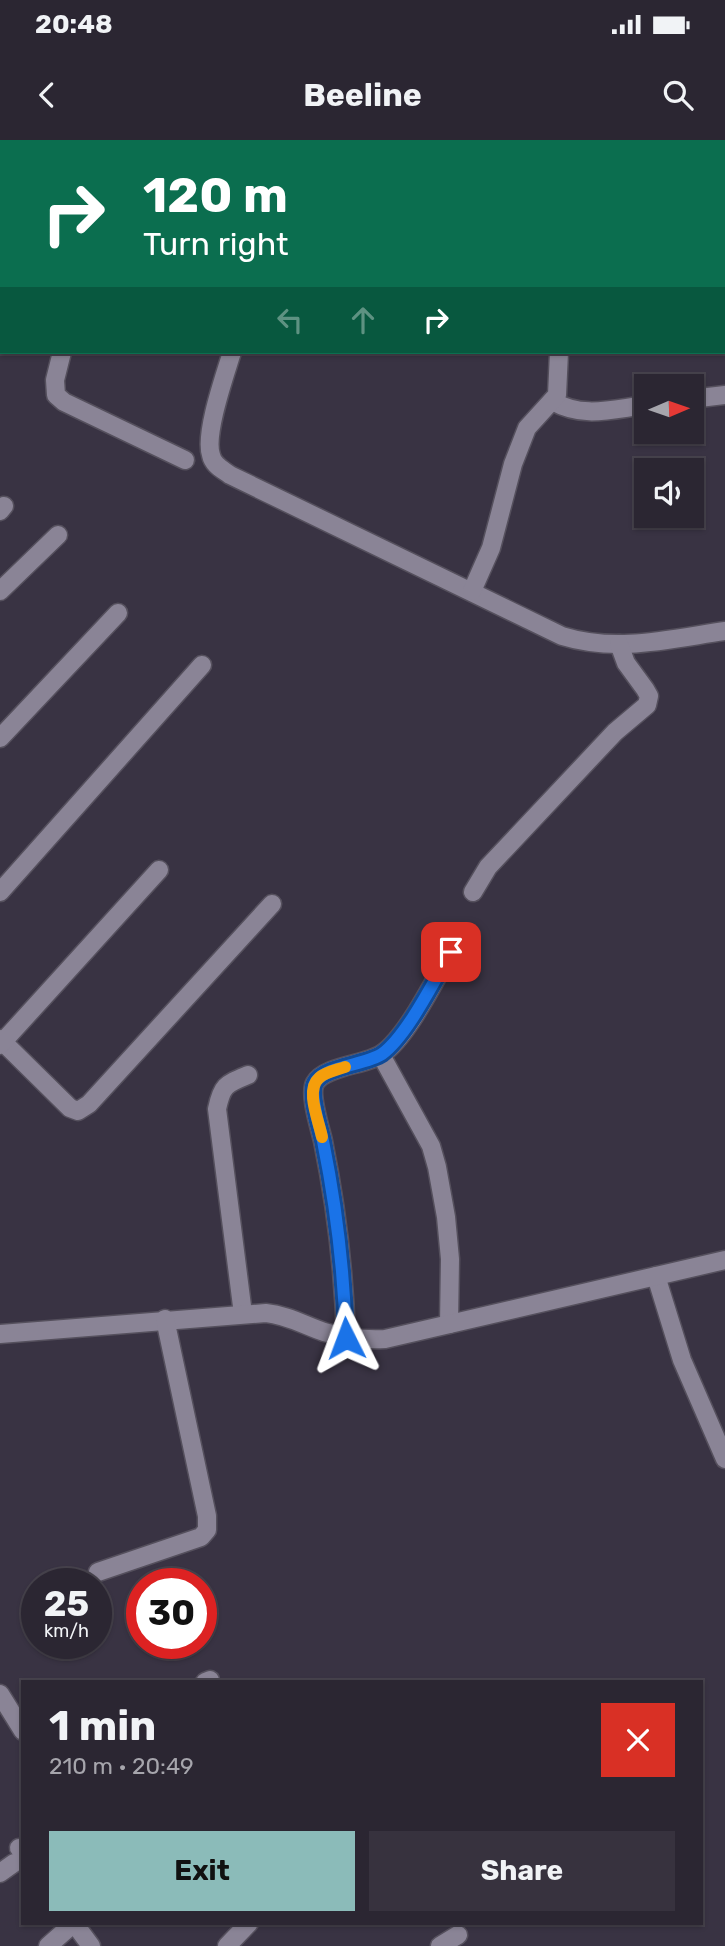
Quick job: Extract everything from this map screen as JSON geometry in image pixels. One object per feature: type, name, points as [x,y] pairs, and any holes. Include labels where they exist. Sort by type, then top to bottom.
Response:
[{"type":"street","points":[[62,354],[55,380],[56,395],[64,402],[185,460]]},
{"type":"street","points":[[231,354],[211,429],[210,454],[215,465],[230,475],[472,590],[562,636],[587,643],[619,644],[723,635]]},
{"type":"street","points":[[472,590],[491,548],[513,464],[527,428],[557,396],[559,354]]},
{"type":"street","points":[[704,397],[725,395]]},
{"type":"street","points":[[552,401],[578,412],[634,406]]},
{"type":"street","points":[[0,591],[58,535]]},
{"type":"street","points":[[0,738],[118,613]]},
{"type":"street","points":[[473,892],[488,867],[615,732],[647,705],[649,696],[626,663],[619,644]]},
{"type":"street","points":[[0,892],[202,665]]},
{"type":"street","points":[[159,870],[1,1042],[71,1108],[78,1111],[89,1104],[272,904]]},
{"type":"street","points":[[346,1338],[339,1247],[313,1085],[321,1076],[381,1055],[395,1042],[451,952]]},
{"type":"street","points":[[381,1055],[431,1146],[437,1167],[450,1259],[449,1324]]},
{"type":"street","points":[[243,1314],[217,1109],[220,1092],[227,1084],[248,1075]]},
{"type":"street","points":[[1,1332],[243,1314],[283,1315],[346,1338],[386,1339],[725,1260]]},
{"type":"street","points":[[656,1276],[682,1360],[725,1459]]},
{"type":"street","points":[[112,1568],[201,1537],[207,1530],[165,1319]]},
{"type":"street","points":[[0,1694],[21,1728]]},
{"type":"street","points":[[48,1946],[72,1925]]},
{"type":"street","points":[[75,1925],[91,1946]]},
{"type":"street","points":[[227,1946],[247,1925]]},
{"type":"street","points":[[440,1946],[458,1936]]},
{"type":"slow traffic","points":[[322,1137],[313,1085],[321,1076],[345,1067]]},
{"type":"route","points":[[346,1338],[339,1247],[313,1085],[321,1076],[381,1055],[395,1042],[451,952]]}]
